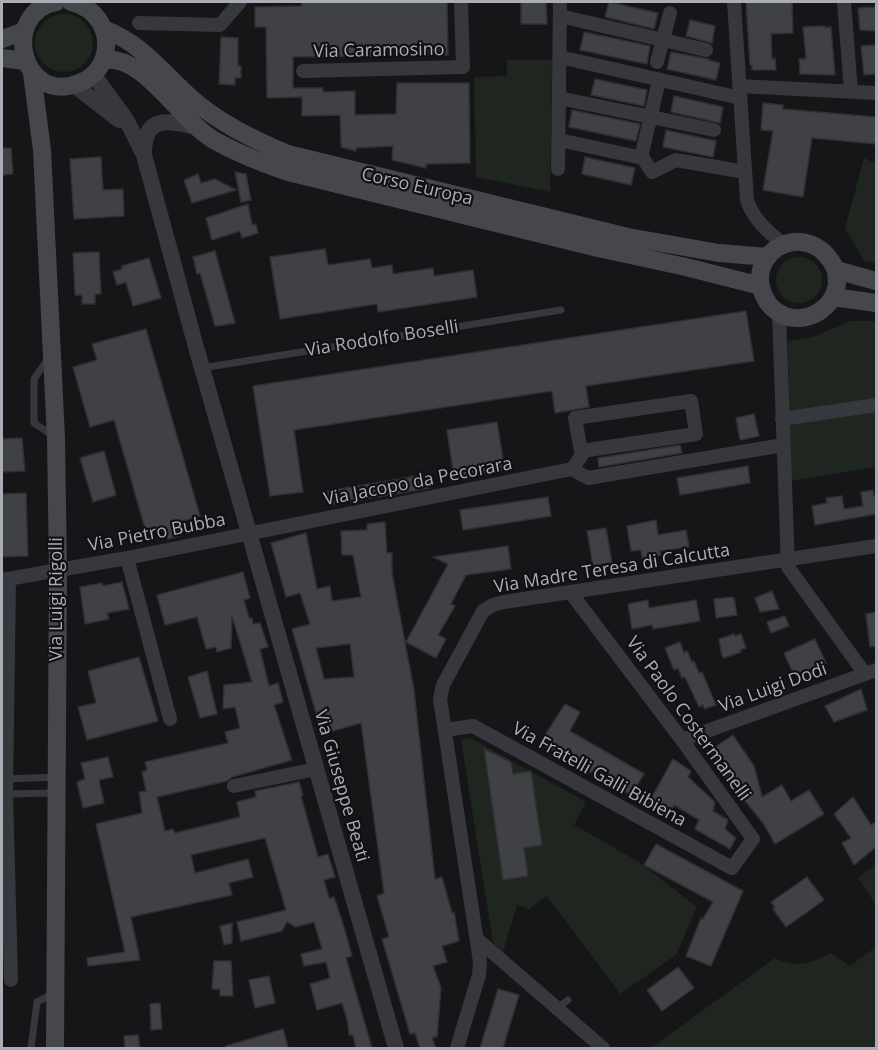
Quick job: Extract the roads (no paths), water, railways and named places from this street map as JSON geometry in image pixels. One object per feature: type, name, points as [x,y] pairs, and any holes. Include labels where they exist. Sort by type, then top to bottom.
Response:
[{"type":"main road","points":[[54,2],[39,8],[29,19],[22,32],[21,52],[28,67],[39,79],[65,86],[84,81],[98,67],[106,40],[104,29],[92,11],[79,3]]},
{"type":"main road","name":"Corso Europa","points":[[104,29],[138,46],[214,117],[250,138],[288,154],[628,237],[720,253],[768,257]]},
{"type":"main road","points":[[2,39],[22,32]]},
{"type":"main road","points":[[2,58],[28,67]]},
{"type":"main road","name":"Corso Europa","points":[[98,67],[122,61],[137,69],[196,127],[211,138],[265,164],[309,179],[761,286]]},
{"type":"main road","name":"Via Luigi Rigolli","points":[[28,67],[42,150]]},
{"type":"main road","name":"Via Luigi Rigolli","points":[[55,1048],[58,570],[56,438],[42,150],[44,113],[50,97],[65,86]]},
{"type":"main road","points":[[796,241],[811,243],[822,249],[836,270],[837,284],[833,297],[817,314],[807,318],[795,318],[779,313],[767,302],[761,286],[761,270],[773,251],[783,244],[796,241]]},
{"type":"main road","points":[[836,270],[876,281]]},
{"type":"main road","points":[[833,297],[876,303]]},
{"type":"street","points":[[139,23],[220,25],[240,2]]},
{"type":"street","name":"Via Caramosino","points":[[303,71],[463,67],[461,2]]},
{"type":"street","points":[[558,169],[560,2]]},
{"type":"street","points":[[734,2],[745,172],[750,208],[764,227],[783,244]]},
{"type":"street","points":[[844,2],[851,91]]},
{"type":"street","points":[[657,63],[670,13]]},
{"type":"street","points":[[560,16],[706,50]]},
{"type":"street","points":[[560,57],[659,80],[740,92],[851,91],[876,93]]},
{"type":"street","points":[[98,67],[144,154],[249,533]]},
{"type":"street","points":[[641,158],[659,80]]},
{"type":"street","points":[[65,86],[112,113],[133,132]]},
{"type":"street","points":[[559,98],[714,130]]},
{"type":"street","name":"Corso Europa","points":[[144,154],[145,136],[153,126],[159,123],[174,122],[196,127]]},
{"type":"street","points":[[559,140],[643,158],[652,172],[676,160],[745,172]]},
{"type":"street","points":[[779,313],[786,560],[790,571],[871,672]]},
{"type":"street","points":[[581,451],[696,434],[692,400],[575,418],[581,451],[582,455],[572,469],[588,478],[783,445]]},
{"type":"street","points":[[782,419],[876,405]]},
{"type":"street","name":"Via Jacopo da Pecorara","points":[[249,533],[572,469]]},
{"type":"street","name":"Via Pietro Bubba","points":[[5,580],[249,533]]},
{"type":"street","name":"Via Giuseppe Beati","points":[[249,533],[396,1048]]},
{"type":"street","name":"Via Madre Teresa di Calcutta","points":[[457,1048],[479,975],[480,962],[440,699],[443,685],[483,611],[493,605],[876,546]]},
{"type":"street","points":[[127,558],[170,719]]},
{"type":"street","points":[[5,580],[6,794],[11,980]]},
{"type":"street","name":"Via Paolo Costermanelli","points":[[571,593],[682,740],[753,839],[732,868]]},
{"type":"street","name":"Via Luigi Dodi","points":[[682,740],[871,672]]},
{"type":"street","name":"Via Fratelli Galli Bibiena","points":[[445,730],[473,726],[732,868]]},
{"type":"street","points":[[234,786],[316,770]]},
{"type":"street","points":[[477,939],[603,1048]]},
{"type":"lane","name":"Via Rodolfo Boselli","points":[[202,368],[561,310]]},
{"type":"lane","points":[[6,779],[57,785]]},
{"type":"lane","points":[[6,794],[57,785]]},
{"type":"lane","points":[[31,1048],[37,1002],[55,993]]},
{"type":"lane","points":[[556,1009],[568,1000]]}]
